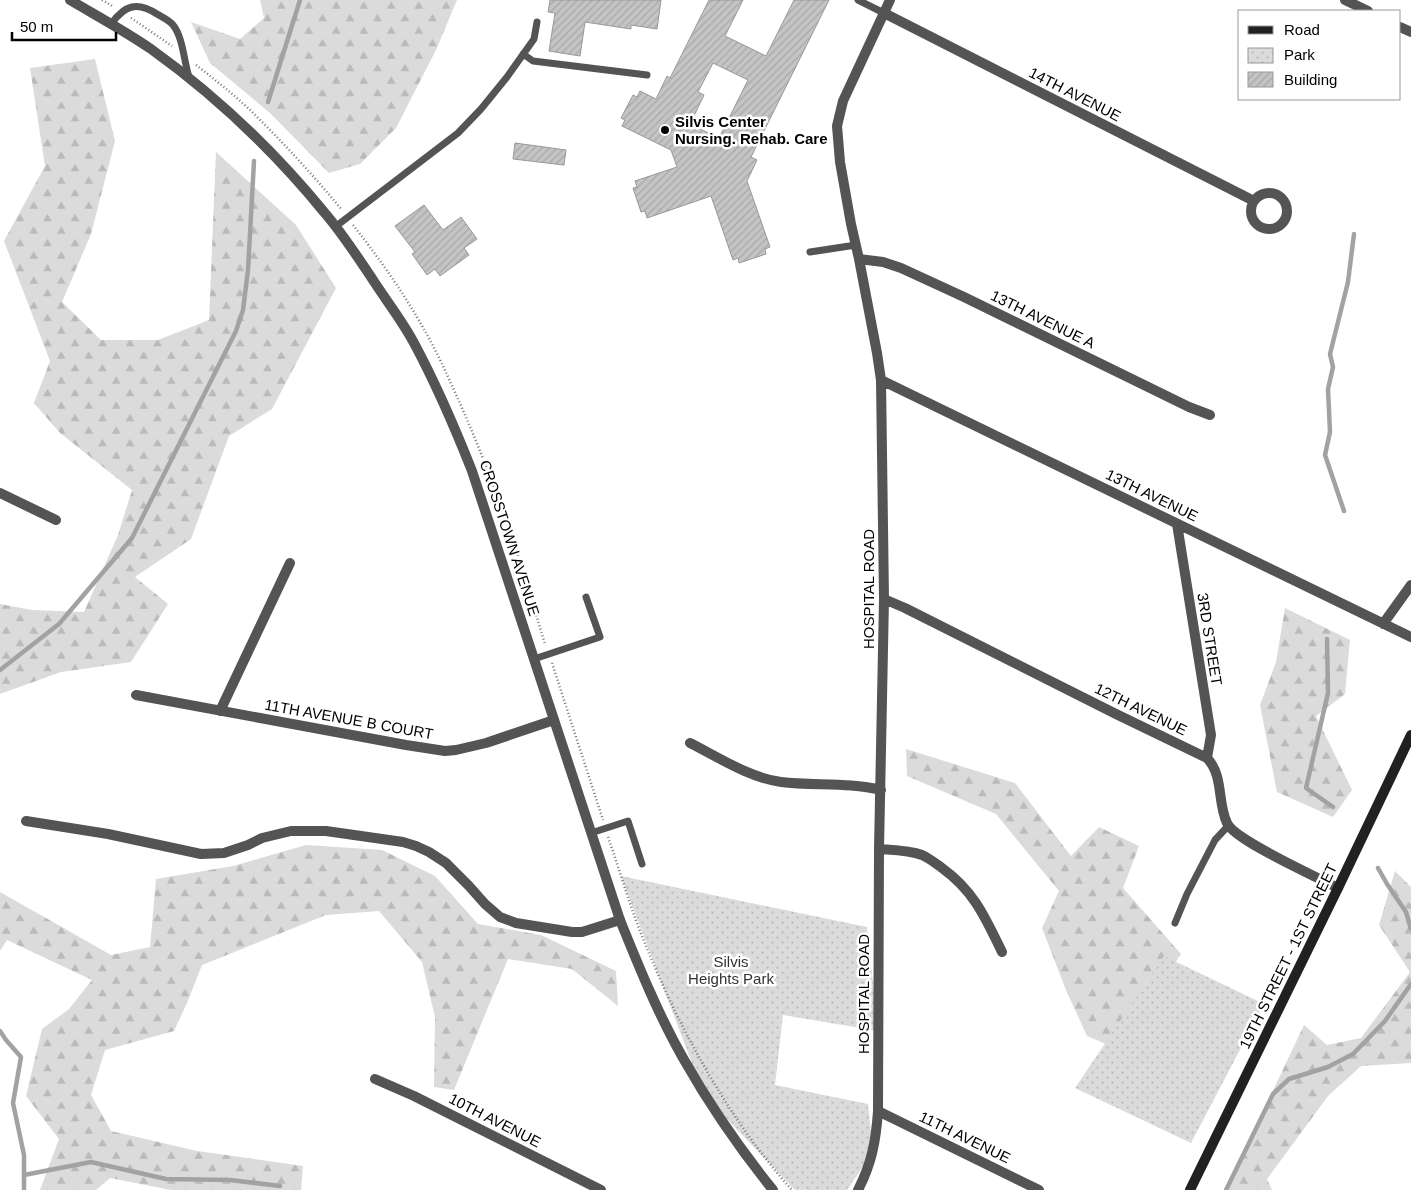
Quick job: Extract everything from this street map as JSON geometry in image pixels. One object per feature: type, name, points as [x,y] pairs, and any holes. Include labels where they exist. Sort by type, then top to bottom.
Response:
[{"type":"main road","name":"19TH STREET - 1ST STREET","points":[[1190,1190],[1411,735]]},
{"type":"street","name":"CROSSTOWN AVENUE","points":[[70,0],[152,50],[238,121],[301,185],[326,214],[368,272],[413,342],[472,471],[620,920],[643,977],[682,1057],[756,1170],[773,1190]]},
{"type":"street","name":"HOSPITAL ROAD","points":[[858,1190],[869,1166],[875,1142],[878,1110],[884,599],[881,380],[851,224],[837,126],[843,101],[890,0]]},
{"type":"street","points":[[1345,0],[1366,10]]},
{"type":"street","name":"14TH AVENUE","points":[[884,13],[1254,201]]},
{"type":"street","name":"13TH AVENUE A","points":[[859,259],[883,262],[901,268],[1189,407],[1210,415]]},
{"type":"street","name":"13TH AVENUE","points":[[881,380],[1411,637]]},
{"type":"street","points":[[0,493],[56,520]]},
{"type":"street","name":"3RD STREET","points":[[1177,524],[1210,735],[1207,758]]},
{"type":"street","points":[[220,711],[290,563]]},
{"type":"street","points":[[1383,624],[1411,585]]},
{"type":"street","name":"12TH AVENUE","points":[[884,599],[1207,758]]},
{"type":"street","name":"11TH AVENUE B COURT","points":[[136,695],[445,751],[486,743],[554,720]]},
{"type":"street","points":[[690,743],[767,779],[792,783],[865,786],[881,790]]},
{"type":"street","points":[[1207,758],[1213,765],[1217,776],[1224,816],[1228,826],[1245,840],[1338,888]]},
{"type":"street","points":[[26,821],[108,834],[201,854],[224,853],[262,838],[291,831],[326,831],[383,839],[416,846],[446,863],[484,904],[508,921],[582,932],[620,920]]},
{"type":"street","points":[[880,849],[922,855],[950,874],[975,899],[1002,952]]},
{"type":"street","name":"10TH AVENUE","points":[[375,1079],[414,1096],[601,1190]]},
{"type":"street","name":"11TH AVENUE","points":[[878,1110],[1040,1190]]},
{"type":"lane","points":[[858,0],[884,13]]},
{"type":"lane","points":[[112,24],[122,12],[136,5],[148,8],[162,17],[173,25],[179,37],[190,80]]},
{"type":"lane","points":[[335,227],[458,133],[508,77],[534,39],[537,22]]},
{"type":"lane","points":[[523,54],[533,61],[647,75]]},
{"type":"lane","points":[[810,252],[856,245]]},
{"type":"lane","points":[[534,659],[600,637],[586,596]]},
{"type":"lane","points":[[591,833],[628,821],[642,864]]},
{"type":"lane","points":[[1175,923],[1187,894],[1215,840],[1228,826]]},
{"type":"path","points":[[102,0],[146,27],[183,54],[248,108],[317,180],[348,218],[389,273],[426,333],[472,431],[506,520],[640,930],[666,993],[716,1087],[760,1152],[792,1190]]},
{"type":"green space","points":[[260,0],[457,0],[436,50],[396,128],[360,164],[329,173],[270,113],[210,63],[191,22],[240,39],[264,18]]},
{"type":"green space","points":[[95,59],[115,141],[91,234],[62,302],[101,340],[158,340],[209,320],[216,152],[296,225],[336,288],[272,409],[229,436],[191,539],[135,577],[168,604],[131,662],[61,672],[0,694],[0,604],[32,610],[84,612],[118,535],[132,490],[60,433],[34,403],[50,361],[4,241],[45,166],[30,68]]},
{"type":"green space","points":[[1285,608],[1350,640],[1345,694],[1316,716],[1352,790],[1333,817],[1277,792],[1260,705],[1276,662]]},
{"type":"green space","points":[[906,749],[1015,783],[1071,856],[1099,827],[1139,846],[1123,888],[1181,954],[1118,1049],[1087,1036],[1066,990],[1042,928],[1059,891],[996,814],[907,776]]},
{"type":"green space","points":[[306,845],[382,850],[435,876],[478,924],[541,935],[616,971],[618,1006],[572,969],[508,959],[454,1090],[434,1087],[435,1017],[422,962],[379,911],[326,915],[202,965],[174,1031],[105,1050],[91,1095],[111,1131],[197,1151],[303,1166],[301,1190],[171,1190],[110,1178],[96,1190],[40,1190],[59,1139],[26,1096],[42,1029],[69,1009],[92,980],[7,940],[0,951],[0,892],[111,955],[150,947],[156,879],[233,866]]},
{"type":"green space","points":[[1395,871],[1411,887],[1411,1063],[1361,1066],[1328,1096],[1267,1179],[1272,1190],[1226,1190],[1304,1025],[1327,1045],[1361,1038],[1410,972],[1379,925]]},
{"type":"green space","name":"Silvis Heights Park","points":[[621,876],[867,927],[878,1031],[783,1015],[775,1085],[868,1104],[873,1152],[847,1190],[795,1190],[704,1095]]},
{"type":"green space","points":[[1164,956],[1264,1004],[1191,1143],[1075,1088]]},
{"type":"building","points":[[550,0],[661,0],[657,29],[631,25],[631,29],[585,22],[580,56],[549,51],[555,13],[548,12]]},
{"type":"building","name":"Silvis Center Nursing. Rehab. Care","points":[[709,0],[743,0],[725,36],[766,56],[794,0],[829,0],[751,157],[757,160],[747,181],[770,247],[765,249],[766,254],[739,263],[738,258],[733,260],[711,196],[647,218],[645,211],[641,212],[633,188],[637,187],[635,181],[677,167],[671,150],[622,126],[625,120],[621,118],[633,95],[637,97],[640,91],[656,99],[667,76],[670,78]],"holes":[[[713,63],[748,80],[719,138],[690,124],[704,95],[698,92]]]},
{"type":"building","points":[[515,143],[566,150],[564,165],[513,159]]},
{"type":"building","points":[[424,205],[443,230],[461,217],[477,239],[464,248],[469,255],[440,276],[435,269],[427,275],[412,254],[415,252],[395,226]]},
{"type":"waterway","points":[[268,102],[300,0]]},
{"type":"waterway","points":[[0,670],[59,624],[132,538],[236,331],[243,310],[248,270],[254,161]]},
{"type":"waterway","points":[[1344,511],[1325,455],[1330,432],[1328,389],[1333,367],[1330,354],[1348,282],[1354,234]]},
{"type":"waterway","points":[[1327,639],[1328,693],[1306,788],[1333,807]]},
{"type":"waterway","points":[[1378,868],[1406,912],[1411,929]]},
{"type":"waterway","points":[[1226,1190],[1273,1094],[1289,1079],[1328,1067],[1353,1054],[1385,1021],[1411,984]]},
{"type":"waterway","points":[[0,1031],[21,1057],[13,1103],[24,1155],[24,1190]]},
{"type":"waterway","points":[[24,1175],[91,1162],[166,1179],[230,1180],[280,1186]]},
{"type":"place","name":"Silvis Center Nursing. Rehab. Care","points":[[665,130]]}]
